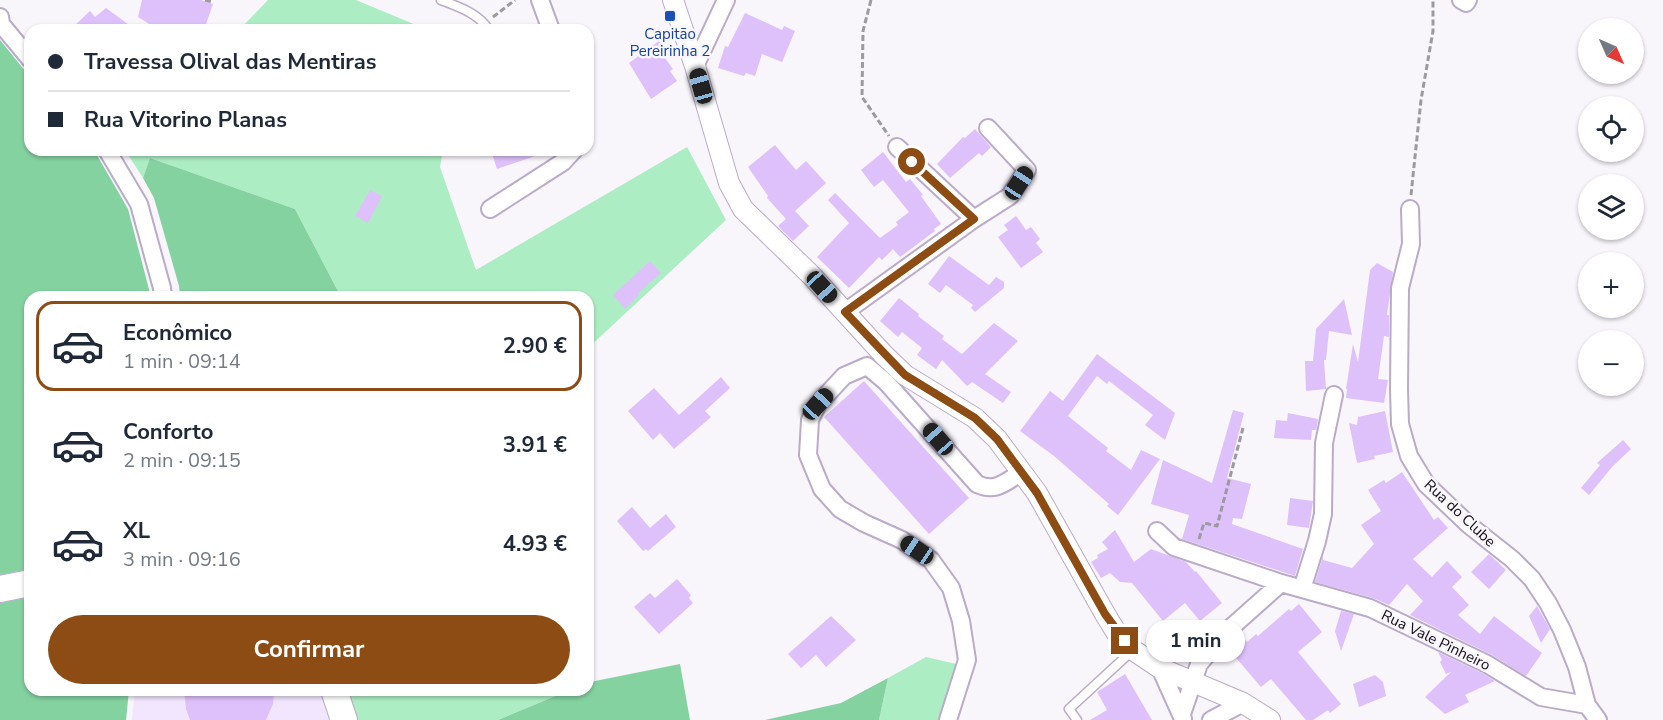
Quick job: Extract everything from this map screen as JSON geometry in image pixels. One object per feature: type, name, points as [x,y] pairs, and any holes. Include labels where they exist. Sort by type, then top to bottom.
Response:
[{"type":"main road","points":[[0,589],[24,584]]},
{"type":"main road","points":[[336,696],[344,720]]},
{"type":"street","points":[[540,0],[549,24]]},
{"type":"street","points":[[673,0],[729,183],[743,209],[811,275],[905,375],[975,418],[997,439],[1037,493],[1116,632],[1133,650],[1160,668],[1243,703],[1270,720]]},
{"type":"street","points":[[695,66],[726,0]]},
{"type":"street","points":[[1461,0],[1466,3],[1468,0]]},
{"type":"street","points":[[0,17],[1,24],[24,52]]},
{"type":"street","points":[[845,312],[974,219],[1010,196],[1027,170],[988,128]]},
{"type":"street","points":[[897,147],[974,219]]},
{"type":"street","points":[[111,156],[139,204],[162,291]]},
{"type":"street","points":[[490,209],[563,162],[568,156]]},
{"type":"street","name":"Rua do Clube","points":[[1410,209],[1411,244],[1400,288],[1399,389],[1400,424],[1409,456],[1426,484],[1469,525],[1512,559],[1532,579],[1562,630],[1587,705],[1598,720]]},
{"type":"street","points":[[948,720],[967,660],[961,621],[951,588],[931,560],[902,540],[840,509],[822,489],[808,455],[810,420],[818,404],[844,376],[867,366],[886,382],[977,484],[987,489],[997,487],[1022,472]]},
{"type":"street","points":[[1302,589],[1323,514],[1324,443],[1334,394]]},
{"type":"street","name":"Rua Vale Pinheiro","points":[[1157,531],[1174,547],[1281,583],[1370,608],[1487,664],[1541,696],[1587,705]]},
{"type":"street","points":[[1186,718],[1214,648],[1226,632],[1281,583]]},
{"type":"street","points":[[1160,668],[1186,718]]},
{"type":"street","points":[[1211,720],[1243,703]]},
{"type":"lane","points":[[441,0],[471,12],[486,24]]},
{"type":"lane","points":[[1077,720],[1069,709],[1133,650]]},
{"type":"path","points":[[205,0],[213,2]]},
{"type":"path","points":[[490,20],[515,0]]},
{"type":"path","points":[[870,0],[863,31],[862,97],[897,147]]},
{"type":"path","points":[[1410,209],[1421,100],[1433,31],[1433,0]]},
{"type":"path","points":[[1196,554],[1204,523],[1217,526],[1243,428]]},
{"type":"shaded area","points":[[134,696],[322,696],[330,720],[132,720]]},
{"type":"green space","points":[[268,0],[356,0],[414,24],[245,24]]},
{"type":"green space","points":[[0,40],[24,70],[24,156],[97,156],[128,209],[149,291],[24,291],[24,570],[0,575]]},
{"type":"green space","points":[[687,147],[726,220],[594,342],[594,291],[338,291],[295,209],[150,158],[143,178],[129,156],[442,156],[440,167],[476,270]]},
{"type":"green space","points":[[150,158],[295,209],[338,291],[179,291],[154,198],[143,178]]},
{"type":"green space","points":[[24,598],[24,696],[128,696],[126,720],[0,720],[0,603]]},
{"type":"green space","points":[[926,657],[956,664],[940,720],[879,720],[888,678]]},
{"type":"green space","points":[[680,664],[690,720],[498,720],[556,696],[594,696],[594,681]]},
{"type":"green space","points":[[888,678],[879,720],[765,720],[841,703]]},
{"type":"green space","points":[[350,696],[556,696],[498,720],[358,720]]},
{"type":"building","points":[[142,0],[201,0],[213,4],[206,24],[149,24],[138,17]]},
{"type":"building","points":[[106,8],[128,24],[76,24],[90,11],[95,17]]},
{"type":"building","points":[[745,13],[782,30],[784,26],[795,31],[782,62],[762,54],[755,76],[746,73],[744,76],[718,68],[725,46],[728,47]]},
{"type":"building","points":[[659,41],[669,55],[665,58],[673,69],[670,71],[677,81],[651,99],[629,63]]},
{"type":"building","points":[[975,129],[991,147],[982,156],[979,153],[950,178],[937,164],[963,137],[965,138]]},
{"type":"building","points":[[775,145],[796,170],[806,161],[826,183],[795,211],[809,226],[793,241],[778,226],[786,219],[767,198],[768,196],[748,167]]},
{"type":"building","points":[[883,152],[906,182],[910,179],[923,195],[921,196],[941,224],[900,257],[893,249],[882,260],[879,257],[849,288],[817,257],[849,223],[828,200],[835,193],[880,238],[898,225],[896,222],[909,212],[883,180],[874,187],[861,170]]},
{"type":"building","points":[[493,156],[535,156],[497,169]]},
{"type":"building","points":[[370,190],[382,196],[368,223],[355,216]]},
{"type":"building","points":[[1016,216],[1026,230],[1031,227],[1040,239],[1036,243],[1043,252],[1021,268],[998,237],[1008,230],[1004,225]]},
{"type":"building","points":[[949,256],[989,285],[996,277],[1004,282],[1004,288],[975,312],[971,308],[973,305],[946,285],[940,293],[928,284]]},
{"type":"building","points":[[650,261],[661,273],[638,293],[639,295],[625,309],[613,295]]},
{"type":"building","points":[[1377,263],[1393,272],[1387,315],[1389,315],[1389,337],[1384,336],[1378,379],[1388,380],[1384,403],[1346,398],[1353,344],[1358,362],[1370,270]]},
{"type":"building","points":[[899,298],[944,336],[942,339],[962,354],[994,323],[1018,341],[985,374],[1011,392],[1003,403],[972,382],[967,386],[942,360],[936,369],[917,355],[922,348],[902,332],[898,337],[880,321]]},
{"type":"building","points":[[1344,299],[1352,335],[1329,331],[1326,360],[1324,360],[1326,389],[1306,391],[1305,361],[1313,361],[1316,329]]},
{"type":"building","points":[[1097,354],[1175,413],[1165,440],[1145,425],[1153,415],[1109,381],[1107,384],[1097,376],[1068,416],[1108,448],[1106,451],[1131,470],[1141,450],[1160,459],[1118,515],[1107,506],[1109,504],[1054,456],[1020,431],[1050,391],[1063,401]]},
{"type":"building","points":[[721,377],[730,388],[705,411],[711,417],[674,449],[660,433],[653,440],[628,411],[654,388],[679,415]]},
{"type":"building","points":[[864,381],[969,498],[929,534],[824,417]]},
{"type":"building","points":[[1233,410],[1244,413],[1227,478],[1251,484],[1242,519],[1233,518],[1232,524],[1303,549],[1295,576],[1182,539],[1189,515],[1151,504],[1163,460],[1212,483]]},
{"type":"building","points":[[1385,411],[1393,452],[1357,463],[1349,423],[1357,425],[1358,417]]},
{"type":"building","points":[[1288,413],[1318,419],[1316,430],[1312,430],[1311,440],[1274,438],[1276,420],[1287,421]]},
{"type":"building","points":[[1623,440],[1631,449],[1612,467],[1589,495],[1581,488],[1600,465],[1597,463]]},
{"type":"building","points":[[1402,472],[1434,520],[1438,517],[1448,528],[1413,559],[1432,577],[1447,561],[1462,577],[1452,587],[1469,605],[1458,615],[1480,634],[1494,616],[1542,653],[1526,676],[1492,655],[1410,615],[1423,601],[1407,584],[1389,605],[1373,598],[1315,582],[1323,556],[1323,560],[1352,568],[1374,544],[1361,525],[1381,511],[1368,490],[1384,480],[1386,483]]},
{"type":"building","points":[[1290,498],[1313,501],[1309,528],[1287,525]]},
{"type":"building","points":[[632,507],[650,528],[666,514],[676,527],[648,551],[646,549],[643,551],[617,521]]},
{"type":"building","points":[[1115,530],[1134,562],[1151,549],[1186,562],[1222,603],[1200,621],[1185,603],[1163,621],[1132,583],[1120,582],[1110,573],[1101,578],[1091,562],[1098,558],[1097,555],[1108,549],[1102,542]]},
{"type":"building","points":[[1489,554],[1506,570],[1489,589],[1471,572]]},
{"type":"building","points":[[677,579],[691,595],[689,598],[693,603],[659,634],[634,607],[650,593],[655,598]]},
{"type":"building","points":[[1299,604],[1322,632],[1298,652],[1341,704],[1330,713],[1328,710],[1313,720],[1306,720],[1271,679],[1261,687],[1231,652],[1245,640],[1247,642],[1256,634],[1258,636],[1289,609],[1291,611]]},
{"type":"building","points":[[1537,606],[1550,629],[1541,643],[1529,616]]},
{"type":"building","points":[[1341,611],[1354,614],[1341,651],[1335,631]]},
{"type":"building","points":[[831,616],[856,640],[826,667],[816,655],[801,668],[788,654]]},
{"type":"building","points":[[1438,652],[1495,681],[1465,695],[1469,702],[1445,714],[1425,697],[1451,672],[1446,674]]},
{"type":"building","points":[[1125,674],[1152,720],[1090,720],[1107,710],[1097,692]]},
{"type":"building","points":[[1375,675],[1383,682],[1386,696],[1359,707],[1353,684]]},
{"type":"building","points":[[185,696],[274,696],[273,704],[266,720],[190,720]]},
{"type":"place","name":"Capitão Pereirinha 2","points":[[670,16]]},
{"type":"route","points":[[912,162],[974,219],[845,312],[905,375],[975,418],[997,439],[1037,493],[1105,614],[1116,632],[1125,641]]}]
